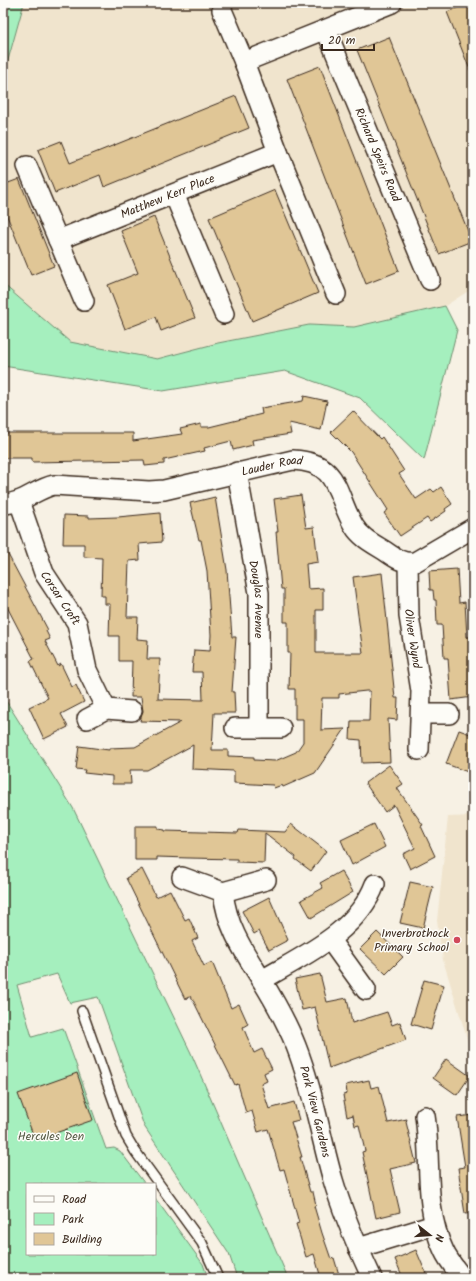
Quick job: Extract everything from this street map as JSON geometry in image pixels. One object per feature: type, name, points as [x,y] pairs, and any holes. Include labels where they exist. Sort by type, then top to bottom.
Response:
[{"type":"street","points":[[244,62],[392,3]]},
{"type":"street","points":[[222,10],[336,294]]},
{"type":"street","name":"Richard Speirs Road","points":[[326,30],[430,280]]},
{"type":"street","name":"Matthew Kerr Place","points":[[58,240],[278,152]]},
{"type":"street","points":[[27,166],[84,301]]},
{"type":"street","points":[[174,194],[224,314]]},
{"type":"street","name":"Lauder Road","points":[[11,502],[42,488],[54,485],[149,491],[164,490],[293,460],[305,460],[315,464],[331,476],[355,527],[364,537],[400,561],[408,563]]},
{"type":"street","name":"Douglas Avenue","points":[[237,472],[259,593],[258,728]]},
{"type":"street","name":"Corsar Croft","points":[[11,502],[44,573],[77,623],[88,670],[106,709]]},
{"type":"street","points":[[408,563],[423,558],[473,528]]},
{"type":"street","name":"Oliver Wynd","points":[[408,563],[409,616],[419,674],[421,714],[420,750]]},
{"type":"street","points":[[86,720],[106,709],[132,711]]},
{"type":"street","points":[[421,714],[449,714]]},
{"type":"street","points":[[235,728],[281,728]]},
{"type":"street","points":[[182,877],[223,892],[266,880]]},
{"type":"street","points":[[262,980],[330,940],[362,910],[370,897],[375,884]]},
{"type":"street","name":"Park View Gardens","points":[[223,892],[228,919],[241,948],[262,980],[292,1038],[307,1075],[333,1180],[358,1248],[372,1278]]},
{"type":"street","points":[[330,940],[366,990]]},
{"type":"street","points":[[425,1116],[428,1132],[427,1175],[434,1226],[444,1252],[461,1276]]},
{"type":"street","points":[[358,1248],[434,1226]]},
{"type":"lane","points":[[82,1011],[126,1136],[135,1151],[202,1243],[218,1278]]},
{"type":"shaded area","points":[[24,3],[473,3],[473,288],[445,306],[354,327],[309,325],[218,343],[157,359],[69,342],[3,284],[3,78]]},
{"type":"shaded area","name":"Inverbrothock Primary School","points":[[473,816],[473,1058],[443,960],[437,921],[448,817]]},
{"type":"green space","points":[[3,3],[24,3],[3,78]]},
{"type":"green space","points":[[3,284],[70,342],[157,359],[218,343],[309,325],[354,327],[445,306],[457,330],[424,460],[360,398],[285,371],[163,391],[3,366]]},
{"type":"green space","name":"Hercules Den","points":[[3,696],[73,808],[191,1053],[288,1278],[237,1278],[229,1254],[144,1126],[98,997],[70,1003],[57,974],[17,985],[32,1037],[63,1028],[106,1149],[114,1148],[120,1151],[144,1183],[26,1183],[26,1255],[156,1255],[156,1199],[203,1264],[208,1278],[3,1278]]},
{"type":"building","points":[[469,3],[473,3],[472,75],[447,12]]},
{"type":"building","points":[[389,37],[472,241],[439,254],[357,50]]},
{"type":"building","points":[[320,66],[399,271],[366,284],[287,79]]},
{"type":"building","points":[[236,96],[249,128],[104,187],[100,175],[55,193],[38,150],[61,141],[70,163]]},
{"type":"building","points":[[19,179],[54,266],[31,275],[3,206],[3,185]]},
{"type":"building","points":[[275,190],[318,293],[252,321],[209,218]]},
{"type":"building","points":[[154,217],[195,318],[161,331],[156,317],[125,329],[108,285],[138,273],[121,231]]},
{"type":"building","points":[[304,396],[327,401],[321,430],[289,423],[291,434],[252,440],[253,445],[233,450],[231,441],[204,448],[205,451],[164,460],[164,464],[145,466],[144,460],[32,462],[32,458],[3,458],[3,433],[133,433],[133,441],[182,434],[180,429],[201,424],[201,427],[209,427],[262,414],[261,408],[303,401]]},
{"type":"building","points":[[353,411],[380,439],[382,437],[404,471],[399,474],[416,499],[431,489],[434,492],[441,487],[452,504],[445,509],[446,511],[430,522],[427,518],[400,536],[384,513],[388,510],[351,452],[331,432]]},
{"type":"building","points":[[301,495],[306,528],[314,527],[318,562],[306,564],[308,589],[323,588],[323,610],[316,610],[316,653],[363,653],[353,577],[382,573],[395,698],[398,698],[397,720],[388,719],[390,762],[362,763],[361,740],[350,739],[351,721],[369,721],[370,691],[366,691],[339,694],[339,698],[322,698],[321,730],[345,729],[315,773],[283,787],[282,785],[274,788],[273,785],[234,783],[234,771],[192,769],[193,745],[147,770],[130,770],[131,784],[112,784],[112,776],[84,773],[85,770],[76,769],[79,746],[109,750],[109,748],[135,747],[181,722],[140,721],[143,711],[141,697],[131,697],[132,661],[119,661],[119,636],[109,636],[110,604],[105,604],[105,596],[101,596],[102,558],[84,557],[84,544],[63,544],[64,515],[89,516],[89,518],[160,513],[162,542],[139,544],[140,560],[129,561],[127,617],[138,617],[137,639],[148,640],[147,659],[160,659],[158,699],[203,700],[202,672],[192,672],[194,650],[210,651],[211,635],[207,571],[201,540],[199,540],[190,503],[215,497],[227,570],[232,637],[236,637],[232,692],[234,692],[235,713],[214,713],[212,750],[228,750],[228,756],[254,757],[254,760],[275,761],[296,752],[303,742],[303,719],[295,719],[295,689],[289,689],[290,653],[288,653],[288,622],[284,622],[284,589],[281,589],[276,532],[278,532],[274,499]]},
{"type":"building","points":[[3,545],[48,630],[46,631],[50,639],[45,641],[58,666],[61,664],[72,687],[76,685],[84,702],[61,714],[68,727],[44,739],[29,707],[48,698],[30,661],[34,659],[3,599]]},
{"type":"building","points":[[457,569],[459,603],[465,602],[467,637],[471,637],[473,667],[470,667],[473,697],[451,700],[448,658],[444,658],[442,625],[437,625],[436,600],[434,600],[433,590],[430,590],[429,571]]},
{"type":"building","points":[[459,730],[473,735],[473,759],[468,772],[446,764]]},
{"type":"building","points":[[389,765],[403,784],[397,788],[423,825],[421,826],[435,856],[410,869],[403,854],[415,848],[394,805],[385,812],[365,783]]},
{"type":"building","points":[[291,824],[326,851],[311,871],[295,859],[296,857],[265,833],[264,863],[237,862],[237,859],[157,857],[157,860],[135,860],[135,826],[158,826],[158,829],[165,831],[238,833],[239,830],[285,832]]},
{"type":"building","points":[[374,824],[385,847],[352,865],[341,840]]},
{"type":"building","points":[[142,869],[156,897],[170,890],[185,920],[189,918],[198,938],[192,941],[204,966],[212,962],[231,1008],[239,1004],[248,1024],[243,1027],[254,1053],[262,1049],[272,1069],[264,1073],[267,1081],[261,1084],[269,1109],[294,1102],[299,1120],[291,1122],[302,1157],[300,1157],[310,1192],[313,1192],[316,1205],[314,1206],[322,1233],[331,1259],[334,1258],[340,1278],[321,1278],[314,1254],[306,1257],[296,1224],[299,1223],[284,1169],[280,1170],[268,1129],[258,1132],[252,1111],[246,1113],[238,1084],[235,1085],[191,996],[185,999],[126,878]]},
{"type":"building","points":[[341,871],[353,892],[311,918],[301,900],[323,888],[320,883]]},
{"type":"building","points":[[410,882],[433,887],[423,928],[400,923]]},
{"type":"building","points":[[269,897],[288,940],[269,950],[259,931],[254,934],[242,911]]},
{"type":"building","points":[[377,932],[403,957],[386,974],[360,949]]},
{"type":"building","points":[[320,974],[327,1002],[347,998],[352,1023],[387,1012],[392,1025],[400,1022],[406,1040],[329,1068],[315,1007],[302,1010],[295,979]]},
{"type":"building","points":[[424,980],[444,985],[431,1030],[411,1024]]},
{"type":"building","points":[[446,1059],[470,1076],[457,1095],[433,1078]]},
{"type":"building","points":[[77,1073],[93,1120],[35,1140],[18,1094]]},
{"type":"building","points":[[369,1080],[371,1088],[379,1086],[388,1123],[407,1119],[406,1122],[416,1163],[390,1169],[400,1212],[376,1218],[362,1152],[365,1151],[359,1125],[355,1126],[353,1115],[347,1117],[343,1095],[347,1094],[346,1085]]},
{"type":"building","points":[[473,1115],[473,1213],[465,1214],[458,1168],[465,1167],[457,1117]]},
{"type":"building","points":[[416,1250],[428,1278],[403,1278],[395,1259]]},
{"type":"place","name":"Inverbrothock Primary School","points":[[457,940]]}]
